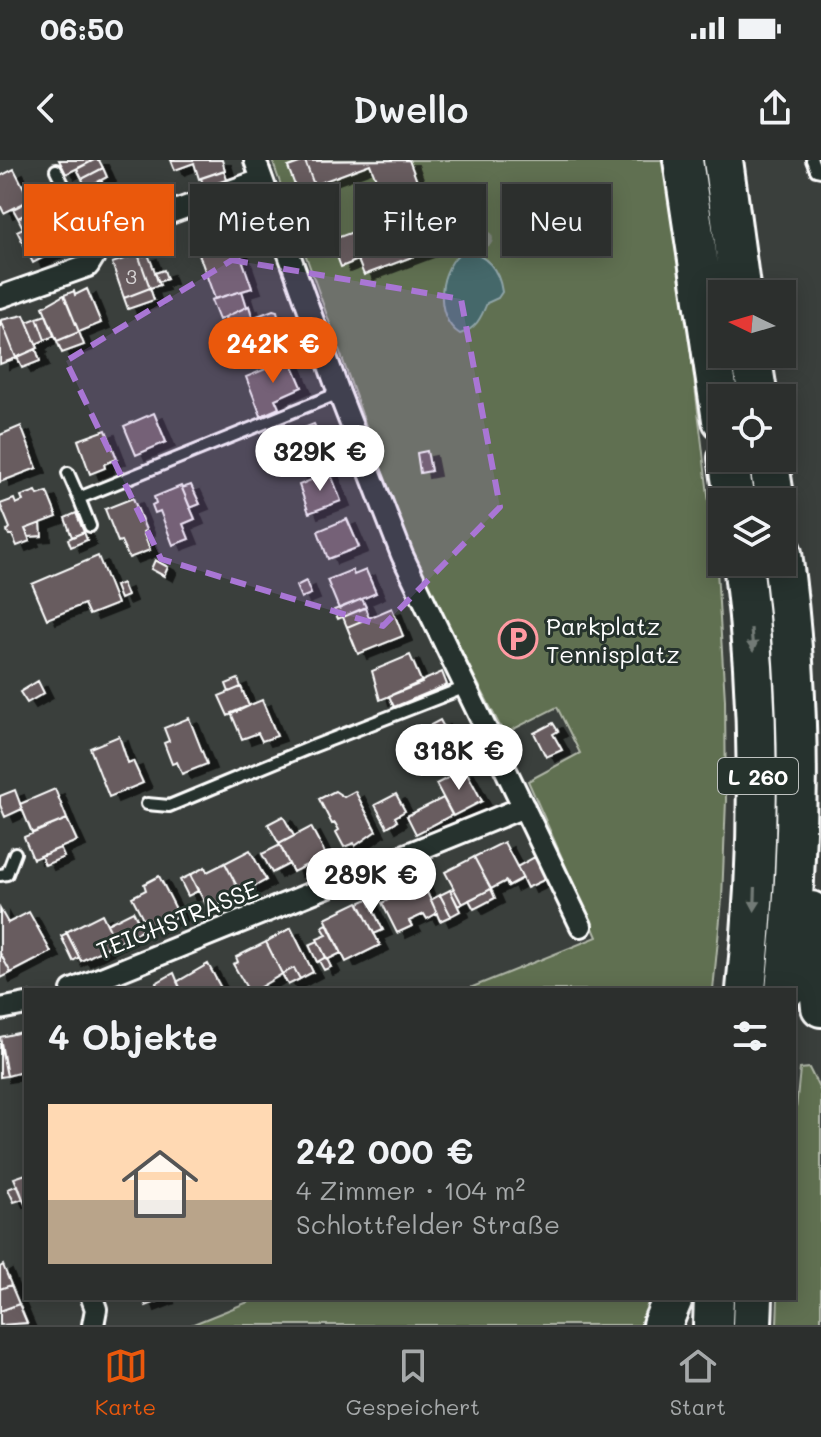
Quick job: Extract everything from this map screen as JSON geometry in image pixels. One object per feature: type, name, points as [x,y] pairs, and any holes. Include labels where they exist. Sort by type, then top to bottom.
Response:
[{"type":"highway","points":[[683,160],[717,384]]},
{"type":"highway","points":[[723,160],[739,280]]},
{"type":"highway","name":"L 260","points":[[744,576],[756,686],[758,742],[754,912],[746,988]]},
{"type":"highway","name":"L 260","points":[[784,576],[794,680],[798,781],[795,897],[785,988]]},
{"type":"highway","points":[[798,781],[821,1007]]},
{"type":"highway","points":[[662,1325],[672,1300]]},
{"type":"highway","points":[[713,1325],[714,1300]]},
{"type":"highway","points":[[752,1325],[753,1300]]},
{"type":"street","points":[[174,207],[258,170],[402,555],[581,926]]},
{"type":"street","points":[[0,297],[88,266],[94,256]]},
{"type":"street","name":"TEICHSTRASSE","points":[[77,988],[524,807]]},
{"type":"street","points":[[0,1009],[24,1004]]},
{"type":"street","points":[[93,1300],[96,1309],[93,1325]]},
{"type":"lane","points":[[812,160],[816,170],[821,171]]},
{"type":"lane","points":[[56,170],[63,184]]},
{"type":"lane","points":[[79,498],[339,393]]},
{"type":"lane","points":[[68,473],[90,526]]},
{"type":"lane","points":[[147,804],[169,806],[467,687]]},
{"type":"lane","points":[[0,875],[7,874],[15,853]]},
{"type":"highlighted area","points":[[232,260],[461,299],[500,507],[383,626],[161,559],[66,361]]},
{"type":"green space","points":[[272,160],[668,160],[708,495],[708,576],[717,576],[725,700],[726,800],[722,899],[713,988],[470,988],[597,937],[528,781],[580,753],[557,707],[504,734],[411,553],[306,256],[339,256],[339,184],[280,184]]},
{"type":"green space","points":[[809,1068],[821,1092],[821,1325],[777,1325],[778,1300],[796,1300],[796,1109],[800,1069]]},
{"type":"green space","points":[[253,1300],[655,1300],[642,1325],[191,1325]]},
{"type":"water","points":[[480,256],[485,259],[495,270],[502,292],[498,298],[487,303],[474,326],[460,334],[445,316],[442,304],[444,279],[456,257]]},
{"type":"building","points":[[59,160],[94,160],[66,174]]},
{"type":"building","points":[[99,160],[103,168],[82,179],[77,169]]},
{"type":"building","points":[[171,160],[222,160],[225,170],[199,179],[194,163],[175,170]]},
{"type":"building","points":[[409,160],[418,184],[378,184],[370,164],[314,184],[305,161]]},
{"type":"building","points":[[305,161],[314,184],[294,184],[288,167]]},
{"type":"building","points":[[103,168],[107,177],[94,184],[84,184],[82,179]]},
{"type":"building","points":[[14,169],[24,188],[24,203],[4,213],[0,205],[0,176]]},
{"type":"building","points":[[224,170],[227,180],[203,184],[201,178]]},
{"type":"building","points":[[24,204],[24,215],[18,218],[13,209]]},
{"type":"building","points":[[24,215],[24,228],[23,228],[18,218]]},
{"type":"building","points":[[24,228],[24,245],[17,231]]},
{"type":"building","points":[[355,231],[355,256],[414,256],[364,275],[358,260],[341,267],[337,256],[339,237]]},
{"type":"building","points":[[30,256],[46,256],[33,263]]},
{"type":"building","points":[[139,256],[150,288],[124,298],[112,263]]},
{"type":"building","points":[[149,256],[160,285],[150,288],[139,257]]},
{"type":"building","points":[[200,256],[241,256],[252,288],[215,299]]},
{"type":"building","points":[[164,270],[167,279],[158,282],[155,273]]},
{"type":"building","points":[[150,288],[154,300],[128,309],[124,298]]},
{"type":"building","points":[[87,289],[101,323],[79,332],[64,295],[74,291],[75,295]]},
{"type":"building","points":[[242,291],[247,307],[219,320],[211,300]]},
{"type":"building","points":[[64,295],[79,332],[57,341],[43,307]]},
{"type":"building","points":[[249,306],[253,319],[229,327],[225,317]]},
{"type":"building","points":[[277,311],[284,338],[236,359],[221,330]]},
{"type":"building","points":[[24,315],[38,348],[16,358],[1,320]]},
{"type":"building","points":[[46,315],[54,336],[45,340],[37,318]]},
{"type":"building","points":[[37,318],[45,340],[36,344],[27,322]]},
{"type":"building","points":[[0,321],[16,358],[0,364]]},
{"type":"building","points":[[79,332],[84,345],[62,353],[57,341]]},
{"type":"building","points":[[36,349],[40,361],[22,368],[17,357]]},
{"type":"building","points":[[290,359],[302,387],[275,399],[279,408],[261,416],[246,377]]},
{"type":"building","points":[[154,413],[166,442],[136,455],[124,426]]},
{"type":"building","points":[[314,424],[327,452],[310,458],[307,451],[291,457],[283,436]]},
{"type":"building","points":[[21,426],[37,468],[0,482],[0,435]]},
{"type":"building","points":[[106,430],[117,459],[90,474],[78,440]]},
{"type":"building","points":[[427,451],[431,471],[420,473],[417,453]]},
{"type":"building","points":[[327,452],[331,460],[298,474],[295,468]]},
{"type":"building","points":[[330,472],[341,501],[309,513],[299,485]]},
{"type":"building","points":[[191,485],[200,504],[190,508],[182,488]]},
{"type":"building","points":[[181,486],[195,519],[183,524],[189,539],[173,545],[160,511],[155,513],[152,505],[156,503],[154,497]]},
{"type":"building","points":[[36,491],[38,495],[47,492],[57,517],[25,529],[30,541],[17,546],[7,531],[10,528],[0,504],[14,499],[16,504],[23,501],[21,496]]},
{"type":"building","points":[[133,498],[146,530],[143,532],[150,550],[129,558],[121,541],[118,542],[105,509]]},
{"type":"building","points":[[76,513],[84,532],[72,537],[65,518]]},
{"type":"building","points":[[347,519],[359,547],[328,559],[318,531]]},
{"type":"building","points":[[41,523],[42,536],[29,537],[25,529]]},
{"type":"building","points":[[84,532],[87,540],[71,547],[68,539]]},
{"type":"building","points":[[98,556],[117,604],[89,615],[84,604],[47,619],[32,584]]},
{"type":"building","points":[[155,560],[168,567],[164,576],[151,569]]},
{"type":"building","points":[[352,570],[354,575],[366,570],[376,593],[339,609],[327,580]]},
{"type":"building","points":[[306,581],[311,594],[301,598],[296,586]]},
{"type":"building","points":[[122,583],[127,596],[120,599],[115,586]]},
{"type":"building","points":[[362,599],[366,607],[338,619],[334,610]]},
{"type":"building","points":[[365,608],[369,618],[347,627],[343,617]]},
{"type":"building","points":[[392,608],[403,636],[358,654],[347,627]]},
{"type":"building","points":[[410,655],[422,683],[380,700],[372,671]]},
{"type":"building","points":[[442,672],[447,685],[394,707],[389,696]]},
{"type":"building","points":[[238,679],[241,687],[229,692],[226,684]]},
{"type":"building","points":[[38,681],[44,693],[27,703],[20,692]]},
{"type":"building","points":[[241,687],[249,706],[228,716],[219,696]]},
{"type":"building","points":[[262,700],[277,736],[262,741],[258,733],[242,739],[231,713]]},
{"type":"building","points":[[189,718],[207,764],[182,774],[177,762],[172,764],[164,743],[169,741],[164,728]]},
{"type":"building","points":[[440,720],[457,751],[428,766],[412,735]]},
{"type":"building","points":[[553,723],[558,731],[553,734],[562,750],[546,757],[534,733]]},
{"type":"building","points":[[119,736],[128,763],[133,761],[143,783],[109,797],[90,748]]},
{"type":"building","points":[[420,750],[428,766],[413,773],[405,757]]},
{"type":"building","points":[[465,769],[482,801],[453,816],[436,784]]},
{"type":"building","points":[[55,789],[67,819],[32,833],[20,804]]},
{"type":"building","points":[[15,790],[22,809],[5,817],[0,796]]},
{"type":"building","points":[[335,791],[344,797],[355,791],[376,831],[355,846],[354,843],[344,847],[336,832],[339,830],[335,823],[332,824],[319,799]]},
{"type":"building","points":[[396,794],[405,811],[387,827],[375,805]]},
{"type":"building","points":[[443,798],[452,815],[416,834],[407,816]]},
{"type":"building","points":[[283,816],[294,836],[279,844],[268,824]]},
{"type":"building","points":[[67,819],[77,841],[33,859],[24,837]]},
{"type":"building","points":[[311,827],[326,855],[293,872],[279,844]]},
{"type":"building","points":[[504,842],[523,878],[508,886],[506,881],[491,889],[474,857]]},
{"type":"building","points":[[280,845],[289,864],[272,873],[262,854]]},
{"type":"building","points":[[60,848],[64,857],[45,865],[41,856]]},
{"type":"building","points":[[250,850],[266,880],[241,894],[225,863]]},
{"type":"building","points":[[474,857],[491,889],[462,904],[445,872]]},
{"type":"building","points":[[535,857],[546,879],[527,888],[517,867]]},
{"type":"building","points":[[225,863],[241,894],[209,910],[190,875],[205,867],[207,872]]},
{"type":"building","points":[[190,875],[198,891],[188,896],[180,880]]},
{"type":"building","points":[[159,876],[179,915],[149,930],[132,897],[146,890],[144,884]]},
{"type":"building","points":[[422,882],[437,913],[427,919],[424,914],[409,921],[412,926],[397,933],[382,903]]},
{"type":"building","points":[[454,889],[462,904],[458,906],[450,890]]},
{"type":"building","points":[[491,889],[495,898],[474,909],[469,900]]},
{"type":"building","points":[[450,890],[460,911],[451,916],[440,895]]},
{"type":"building","points":[[440,895],[451,916],[440,921],[431,900]]},
{"type":"building","points":[[368,899],[383,930],[374,934],[359,903]]},
{"type":"building","points":[[358,902],[380,945],[346,962],[325,918]]},
{"type":"building","points":[[0,909],[8,923],[29,912],[51,952],[11,973],[0,953]]},
{"type":"building","points":[[133,911],[143,930],[116,943],[107,924]]},
{"type":"building","points":[[102,914],[116,943],[81,961],[66,932]]},
{"type":"building","points":[[327,924],[341,953],[327,960],[317,939],[327,935],[322,927]]},
{"type":"building","points":[[291,928],[313,972],[300,979],[294,968],[282,974],[266,942]]},
{"type":"building","points":[[67,933],[79,957],[73,961],[61,936]]},
{"type":"building","points":[[318,941],[326,957],[317,962],[309,945]]},
{"type":"building","points":[[266,942],[282,974],[258,988],[247,988],[233,964],[238,962],[236,957]]},
{"type":"building","points":[[0,953],[11,973],[1,978],[0,976]]},
{"type":"building","points":[[326,957],[331,967],[324,970],[319,961]]},
{"type":"building","points":[[208,964],[221,988],[180,988],[177,982]]},
{"type":"building","points":[[294,968],[300,979],[288,985],[282,974]]},
{"type":"building","points":[[174,973],[180,988],[159,988],[156,983]]},
{"type":"building","points":[[22,1032],[24,1072],[7,1076],[0,1037]]},
{"type":"building","points":[[0,1043],[7,1076],[0,1077]]},
{"type":"building","points":[[24,1175],[24,1201],[14,1178]]},
{"type":"building","points":[[18,1185],[23,1199],[14,1202],[8,1189]]},
{"type":"building","points":[[3,1265],[11,1285],[0,1289],[0,1267]]},
{"type":"building","points":[[11,1285],[19,1304],[0,1311],[0,1289]]},
{"type":"building","points":[[144,1300],[161,1300],[146,1306]]},
{"type":"building","points":[[19,1304],[27,1323],[0,1325],[0,1311]]},
{"type":"place","name":"Parkplatz Tennisplatz","points":[[518,639]]}]
